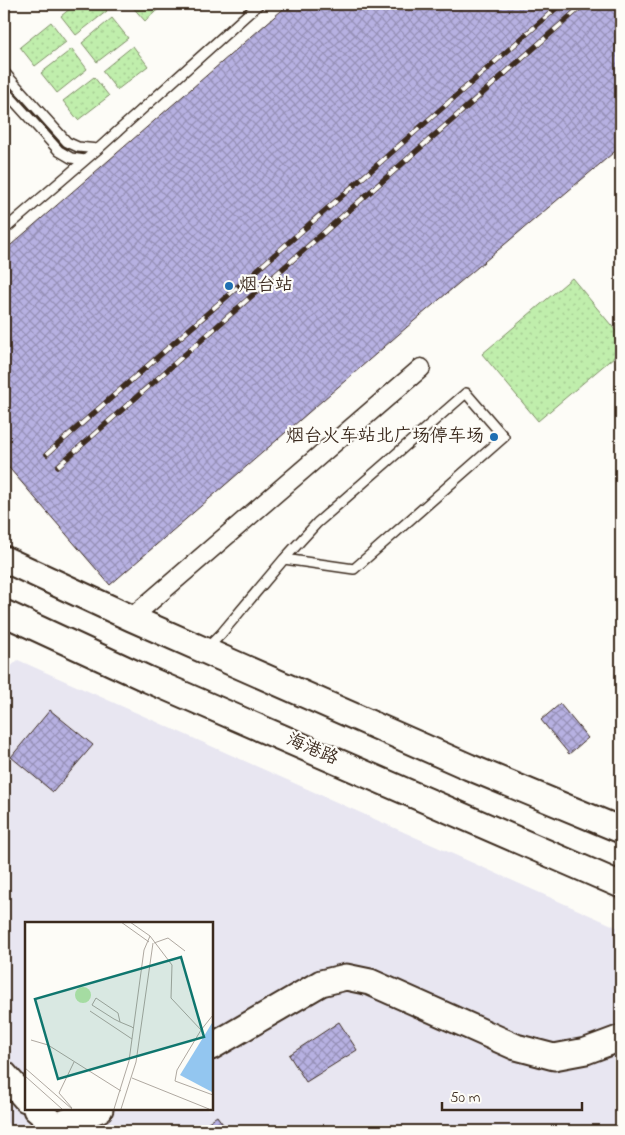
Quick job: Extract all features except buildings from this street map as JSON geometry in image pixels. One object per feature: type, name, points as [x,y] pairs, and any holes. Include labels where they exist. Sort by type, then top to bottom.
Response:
[{"type":"main road","points":[[4,559],[131,618],[468,767],[621,830]]},
{"type":"main road","name":"海港路","points":[[4,613],[147,679],[621,885]]},
{"type":"main road","points":[[212,1046],[321,983],[346,977],[370,982],[516,1047],[554,1057],[586,1051],[621,1038]]},
{"type":"main road","points":[[4,1074],[25,1098]]},
{"type":"main road","points":[[37,1110],[58,1129],[98,1110]]},
{"type":"street","points":[[131,618],[421,368]]},
{"type":"lane","points":[[4,230],[259,4]]},
{"type":"lane","points":[[4,72],[67,142],[78,147],[98,148]]},
{"type":"lane","points":[[4,90],[59,151],[72,158],[85,160]]},
{"type":"lane","points":[[204,650],[221,634],[284,560],[317,523],[466,393],[504,438],[354,569],[284,560]]},
{"type":"shaded area","points":[[18,660],[621,929],[621,1131],[15,1131],[4,1119],[4,673]]},
{"type":"green space","points":[[76,4],[101,4],[107,11],[76,35],[61,16]]},
{"type":"green space","points":[[130,4],[164,4],[145,21]]},
{"type":"green space","points":[[112,18],[128,38],[97,62],[82,43]]},
{"type":"green space","points":[[51,22],[66,42],[35,66],[20,47]]},
{"type":"green space","points":[[133,46],[148,66],[117,90],[102,71]]},
{"type":"green space","points":[[72,49],[87,69],[57,93],[41,73]]},
{"type":"green space","points":[[94,77],[109,96],[78,120],[63,101]]},
{"type":"green space","points":[[572,278],[621,337],[621,351],[538,421],[482,354]]},
{"type":"railway","points":[[47,454],[561,4]]},
{"type":"railway","points":[[58,466],[584,4]]},
{"type":"place","name":"烟台站","points":[[229,286]]},
{"type":"place","name":"烟台火车站北广场停车场","points":[[494,437]]}]
